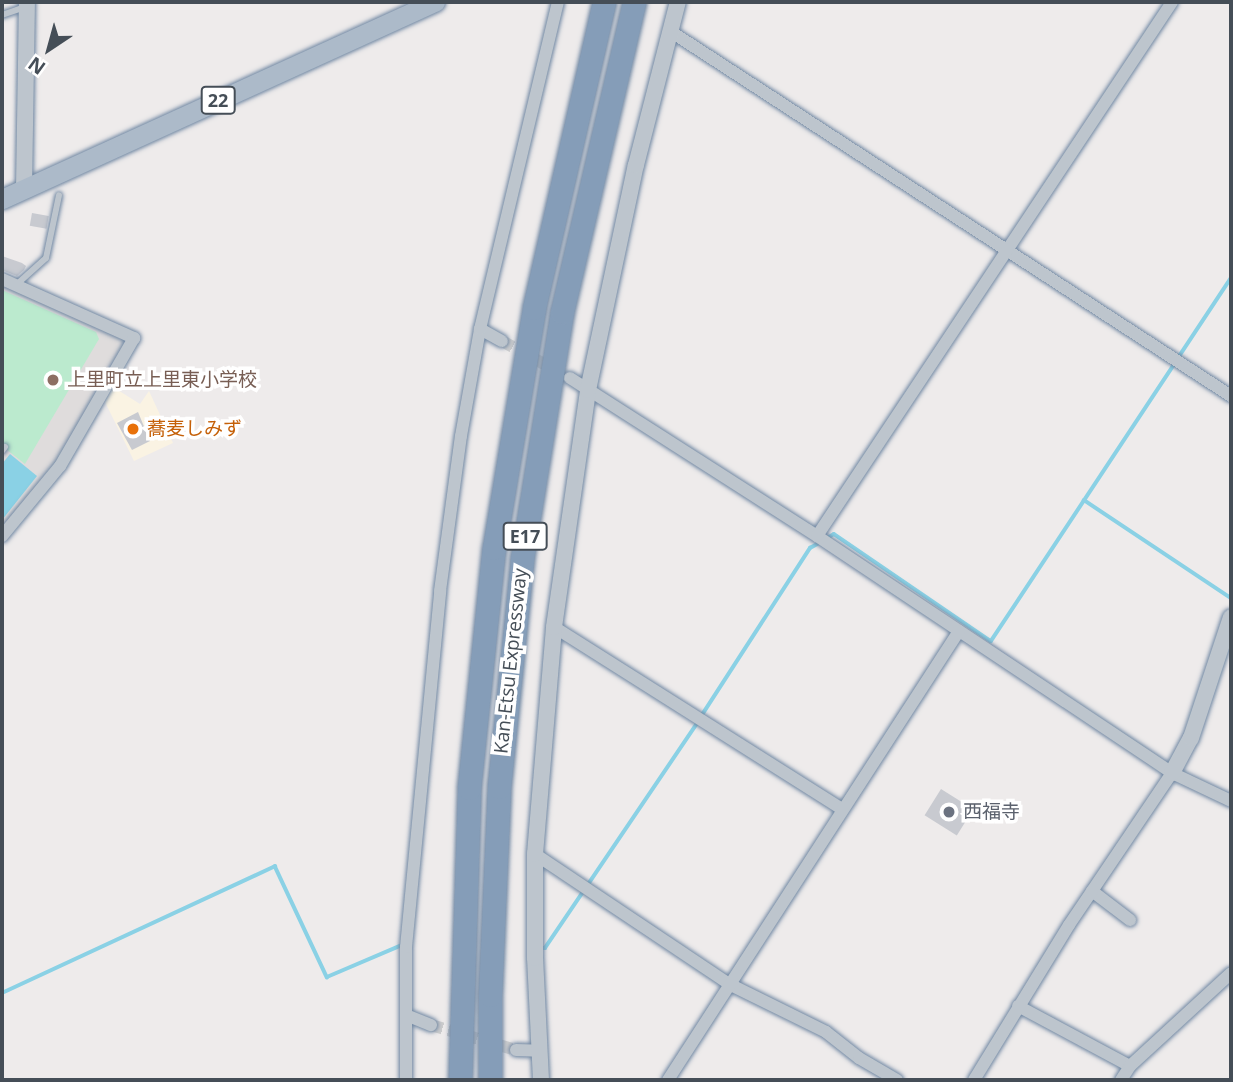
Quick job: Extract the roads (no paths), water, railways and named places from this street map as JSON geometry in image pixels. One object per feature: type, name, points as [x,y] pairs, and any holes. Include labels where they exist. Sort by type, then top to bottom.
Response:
[{"type":"highway","name":"Kan-Etsu Expressway","points":[[460,1080],[470,788],[494,548],[534,308],[604,2]]},
{"type":"highway","name":"Kan-Etsu Expressway","points":[[489,1080],[499,787],[522,559],[562,312],[634,2]]},
{"type":"main road","name":"22","points":[[2,199],[435,2]]},
{"type":"street","points":[[406,1080],[406,947],[440,591],[460,436],[480,329],[558,2]]},
{"type":"street","points":[[541,1080],[535,958],[535,854],[554,627],[589,390],[636,164],[678,2]]},
{"type":"street","points":[[24,189],[27,4]]},
{"type":"street","points":[[817,536],[1008,249],[1165,4]]},
{"type":"street","points":[[670,31],[1231,396]]},
{"type":"street","points":[[2,279],[134,338],[60,467],[2,536]]},
{"type":"street","points":[[480,329],[502,341]]},
{"type":"street","points":[[569,378],[817,536],[1172,773],[1231,801]]},
{"type":"street","points":[[975,1080],[1018,1006],[1172,773],[1191,738],[1231,617]]},
{"type":"street","points":[[554,627],[842,809]]},
{"type":"street","points":[[668,1080],[959,631]]},
{"type":"street","points":[[535,854],[731,985],[826,1032],[859,1058],[897,1080]]},
{"type":"street","points":[[1092,891],[1130,920]]},
{"type":"street","points":[[1121,1080],[1130,1066],[1231,973]]},
{"type":"street","points":[[1018,1006],[1130,1066]]},
{"type":"street","points":[[406,1015],[431,1025]]},
{"type":"street","points":[[516,1049],[540,1051]]},
{"type":"lane","points":[[2,15],[27,4]]},
{"type":"lane","points":[[16,285],[46,258],[59,195]]},
{"type":"water","points":[[10,454],[37,476],[2,520],[2,464]]},
{"type":"waterway","points":[[1178,358],[1231,278]]},
{"type":"waterway","points":[[826,539],[834,534],[991,641],[1174,364]]},
{"type":"waterway","points":[[1084,500],[1231,598]]},
{"type":"waterway","points":[[702,715],[810,548],[819,543]]},
{"type":"waterway","points":[[539,948],[545,948],[698,722]]},
{"type":"waterway","points":[[2,993],[275,866],[327,977],[402,945]]},
{"type":"tunnel","points":[[502,341],[557,371]]},
{"type":"tunnel","points":[[431,1025],[516,1050]]},
{"type":"place","name":"上里町立上里東小学校","points":[[53,380]]},
{"type":"place","name":"蕎麦しみず","points":[[133,429]]},
{"type":"place","name":"西福寺","points":[[949,812]]}]
